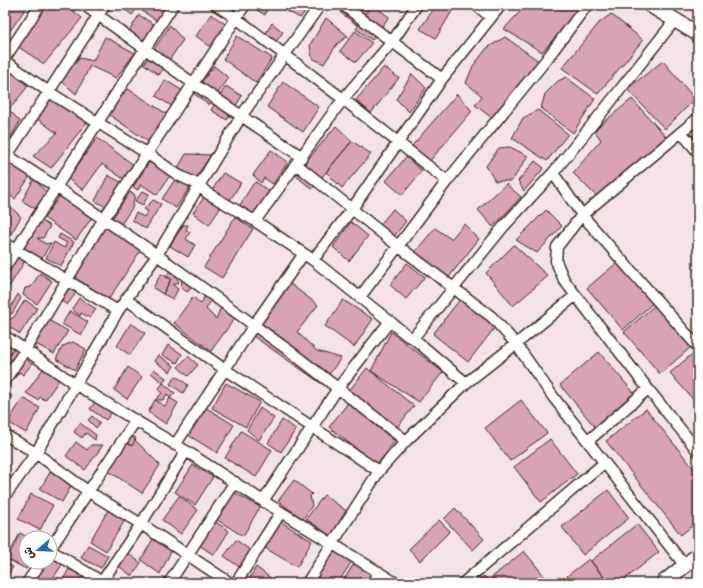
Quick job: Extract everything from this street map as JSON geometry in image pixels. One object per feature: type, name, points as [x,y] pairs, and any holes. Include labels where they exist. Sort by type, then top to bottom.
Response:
[{"type":"main road","points":[[650,5],[698,34]]},
{"type":"main road","points":[[663,583],[698,555]]},
{"type":"street","points":[[5,58],[40,5]]},
{"type":"street","points":[[84,5],[194,84],[242,115],[299,160],[352,209],[492,317],[516,344],[554,398],[685,566]]},
{"type":"street","points":[[105,5],[6,156],[56,187],[157,255],[292,352],[406,440]]},
{"type":"street","points":[[5,267],[99,123],[173,5]]},
{"type":"street","points":[[216,5],[236,18],[284,56],[344,99],[447,181]]},
{"type":"street","points":[[5,380],[68,280],[103,220],[245,5]]},
{"type":"street","points":[[5,496],[36,453],[118,311],[157,255],[242,115],[320,5]]},
{"type":"street","points":[[343,5],[442,79]]},
{"type":"street","points":[[255,221],[344,99],[392,42],[417,5]]},
{"type":"street","points":[[476,5],[491,17]]},
{"type":"street","points":[[313,260],[352,209],[442,79],[501,5]]},
{"type":"street","points":[[360,297],[447,181],[546,60],[587,5]]},
{"type":"street","points":[[413,338],[504,226],[553,172],[675,20]]},
{"type":"street","points":[[5,61],[49,92],[178,174],[199,185],[207,193],[255,221],[313,260],[413,338],[466,383]]},
{"type":"street","points":[[698,118],[582,215],[557,247],[556,261],[564,280],[698,451]]},
{"type":"street","points":[[681,132],[698,152]]},
{"type":"street","points":[[553,172],[582,215],[698,347]]},
{"type":"street","points":[[5,243],[118,311]]},
{"type":"street","points":[[175,445],[224,369],[304,255]]},
{"type":"street","points":[[307,583],[379,472],[406,440],[466,383],[576,295]]},
{"type":"street","points":[[127,300],[224,369],[379,472]]},
{"type":"street","points":[[264,501],[338,388],[390,321]]},
{"type":"street","points":[[5,336],[75,384],[136,420],[396,583]]},
{"type":"street","points":[[588,441],[648,389]]},
{"type":"street","points":[[58,538],[136,420]]},
{"type":"street","points":[[5,434],[36,453],[89,492],[141,524],[230,583]]},
{"type":"street","points":[[58,555],[102,583],[141,524],[186,451]]},
{"type":"street","points":[[463,583],[604,463]]},
{"type":"street","points":[[169,583],[235,482]]},
{"type":"street","points":[[236,583],[281,512]]},
{"type":"street","points":[[26,583],[35,570]]},
{"type":"street","points":[[372,583],[379,572]]},
{"type":"building","points":[[5,5],[28,5],[5,38]]},
{"type":"building","points":[[40,5],[66,5],[82,18],[44,64],[14,44]]},
{"type":"building","points":[[119,5],[139,5],[132,15]]},
{"type":"building","points":[[146,5],[170,5],[159,22],[142,11]]},
{"type":"building","points":[[221,5],[239,5],[233,14]]},
{"type":"building","points":[[249,5],[268,5],[265,15]]},
{"type":"building","points":[[290,5],[311,5],[300,18],[287,11]]},
{"type":"building","points":[[346,5],[371,5],[357,25],[341,13]]},
{"type":"building","points":[[373,5],[389,17],[372,40],[356,29]]},
{"type":"building","points":[[436,5],[455,6],[436,38],[420,29]]},
{"type":"building","points":[[526,5],[584,5],[542,52],[504,29]]},
{"type":"building","points":[[211,14],[228,26],[212,48],[196,36]]},
{"type":"building","points":[[611,14],[643,40],[598,94],[562,68],[599,23]]},
{"type":"building","points":[[139,15],[155,25],[141,48],[125,38]]},
{"type":"building","points":[[326,18],[348,36],[337,44],[324,64],[312,58],[310,45]]},
{"type":"building","points":[[272,23],[283,32],[276,42],[266,33]]},
{"type":"building","points":[[170,25],[183,40],[159,75],[144,64]]},
{"type":"building","points":[[355,31],[372,43],[356,62],[340,51]]},
{"type":"building","points":[[237,36],[272,58],[256,83],[223,59]]},
{"type":"building","points":[[105,37],[135,53],[116,78],[90,66],[76,94],[60,80],[80,58],[93,61]]},
{"type":"building","points":[[505,37],[540,62],[492,118],[475,105],[482,96],[466,83],[473,66],[487,48]]},
{"type":"building","points":[[663,61],[695,99],[665,129],[627,89]]},
{"type":"building","points":[[214,66],[229,78],[209,105],[193,93]]},
{"type":"building","points":[[5,67],[28,86],[9,110],[20,121],[9,140],[5,137]]},
{"type":"building","points":[[384,67],[399,78],[371,113],[356,100]]},
{"type":"building","points":[[412,74],[426,88],[409,112],[396,99]]},
{"type":"building","points":[[566,77],[595,99],[573,133],[541,108],[545,94],[558,81]]},
{"type":"building","points":[[165,80],[183,91],[173,107],[156,96]]},
{"type":"building","points":[[283,82],[319,107],[303,132],[267,107]]},
{"type":"building","points":[[226,86],[242,96],[227,120],[211,110]]},
{"type":"building","points":[[125,87],[167,114],[149,142],[108,114]]},
{"type":"building","points":[[457,94],[472,111],[429,162],[411,147]]},
{"type":"building","points":[[50,97],[87,122],[51,168],[33,156],[57,133],[36,118]]},
{"type":"building","points":[[632,99],[666,137],[597,197],[573,173],[601,140],[594,130]]},
{"type":"building","points":[[538,110],[568,134],[547,161],[512,138],[523,118]]},
{"type":"building","points":[[336,126],[352,141],[312,189],[295,175]]},
{"type":"building","points":[[698,132],[698,145],[691,137]]},
{"type":"building","points":[[97,138],[135,166],[125,180],[102,164],[83,190],[68,179]]},
{"type":"building","points":[[352,141],[371,154],[342,188],[326,172]]},
{"type":"building","points":[[510,147],[528,156],[512,181],[495,181],[486,166],[499,148]]},
{"type":"building","points":[[271,150],[288,162],[273,184],[264,178],[261,183],[253,175]]},
{"type":"building","points":[[186,154],[211,155],[195,179],[178,168]]},
{"type":"building","points":[[406,157],[422,171],[402,195],[386,181]]},
{"type":"building","points":[[150,161],[171,174],[157,195],[141,184],[138,190],[133,187]]},
{"type":"building","points":[[535,161],[544,168],[524,191],[518,181]]},
{"type":"building","points":[[11,164],[30,176],[15,199],[5,192],[5,173]]},
{"type":"building","points":[[223,173],[241,183],[228,203],[211,192]]},
{"type":"building","points":[[108,175],[124,184],[110,209],[95,201]]},
{"type":"building","points":[[178,175],[192,184],[176,208],[162,199]]},
{"type":"building","points":[[34,179],[46,192],[36,209],[22,201]]},
{"type":"building","points":[[256,182],[269,191],[253,216],[238,208],[253,184]]},
{"type":"building","points":[[506,184],[521,197],[493,227],[478,210]]},
{"type":"building","points":[[143,191],[149,194],[143,205],[135,201]]},
{"type":"building","points":[[130,192],[135,195],[132,208],[118,229],[111,220]]},
{"type":"building","points":[[207,193],[223,204],[209,225],[193,213]]},
{"type":"building","points":[[61,194],[93,216],[76,240],[44,218]]},
{"type":"building","points":[[153,200],[161,204],[146,229],[132,220],[136,213],[144,217],[148,211],[144,209]]},
{"type":"building","points":[[9,205],[21,217],[11,234],[5,230],[5,212]]},
{"type":"building","points":[[393,209],[406,221],[392,239],[378,227]]},
{"type":"building","points":[[546,210],[562,226],[537,253],[516,240]]},
{"type":"building","points":[[235,217],[253,229],[222,278],[204,267]]},
{"type":"building","points":[[38,219],[50,226],[43,238],[37,238],[46,244],[51,243],[41,260],[21,249]]},
{"type":"building","points":[[351,222],[368,236],[349,261],[333,247]]},
{"type":"building","points":[[105,223],[142,248],[109,299],[72,276]]},
{"type":"building","points":[[464,224],[479,239],[441,287],[426,274],[430,264],[415,252],[435,228],[451,239]]},
{"type":"building","points":[[183,225],[188,225],[186,230],[190,232],[186,239],[195,245],[188,257],[170,246]]},
{"type":"building","points":[[60,234],[74,242],[61,266],[46,258],[54,242],[64,248],[67,243],[58,238]]},
{"type":"building","points":[[514,245],[548,276],[513,306],[486,273]]},
{"type":"building","points":[[17,256],[25,261],[9,287],[5,284],[5,275]]},
{"type":"building","points":[[619,261],[654,302],[623,330],[587,288]]},
{"type":"building","points":[[407,263],[425,277],[406,299],[390,285]]},
{"type":"building","points":[[171,269],[179,282],[173,285],[178,289],[173,299],[163,294],[171,279],[166,277]]},
{"type":"building","points":[[40,273],[52,281],[37,304],[23,295],[25,288],[31,287]]},
{"type":"building","points":[[161,274],[171,279],[163,294],[153,288]]},
{"type":"building","points":[[182,280],[192,286],[188,292],[181,288]]},
{"type":"building","points":[[289,283],[318,305],[297,332],[317,351],[341,358],[322,384],[253,336]]},
{"type":"building","points":[[67,287],[76,293],[67,305],[59,299]]},
{"type":"building","points":[[206,293],[212,299],[206,309],[216,319],[221,307],[235,318],[211,351],[174,323],[193,297],[201,304]]},
{"type":"building","points":[[18,294],[21,298],[12,314],[8,312]]},
{"type":"building","points":[[79,298],[96,309],[90,318],[81,313],[80,316],[72,309]]},
{"type":"building","points":[[461,298],[496,326],[468,362],[433,334]]},
{"type":"building","points":[[25,300],[37,308],[20,334],[8,326],[5,322],[14,317]]},
{"type":"building","points":[[343,300],[373,319],[354,347],[325,326]]},
{"type":"building","points":[[655,305],[691,347],[660,374],[624,332]]},
{"type":"building","points":[[70,311],[88,322],[81,335],[62,324]]},
{"type":"building","points":[[48,320],[68,331],[54,354],[36,344],[37,354],[31,350]]},
{"type":"building","points":[[131,323],[145,333],[130,355],[117,346]]},
{"type":"building","points":[[391,332],[443,372],[419,402],[371,371]]},
{"type":"building","points":[[73,342],[86,349],[75,370],[56,359],[63,346]]},
{"type":"building","points":[[15,345],[23,351],[5,378],[5,362]]},
{"type":"building","points":[[168,345],[182,354],[177,363],[162,355]]},
{"type":"building","points":[[599,352],[634,393],[595,427],[560,385]]},
{"type":"building","points":[[692,354],[698,361],[697,404],[670,373]]},
{"type":"building","points":[[158,355],[174,366],[170,372],[154,361]]},
{"type":"building","points":[[188,356],[198,365],[188,376],[178,367]]},
{"type":"building","points":[[24,357],[32,364],[23,375],[19,372],[9,386],[5,386]]},
{"type":"building","points":[[128,367],[142,377],[127,399],[114,390]]},
{"type":"building","points":[[367,368],[414,406],[395,430],[348,392]]},
{"type":"building","points":[[43,369],[59,380],[45,400],[40,397],[38,400],[26,393]]},
{"type":"building","points":[[154,369],[166,378],[163,383],[151,373]]},
{"type":"building","points":[[176,376],[188,385],[183,393],[170,384]]},
{"type":"building","points":[[163,383],[175,393],[170,398],[167,394],[163,400],[155,400],[162,393],[158,390]]},
{"type":"building","points":[[226,383],[260,402],[246,427],[212,408]]},
{"type":"building","points":[[5,392],[12,396],[5,407]]},
{"type":"building","points":[[23,398],[40,408],[26,433],[8,422]]},
{"type":"building","points":[[170,398],[178,403],[166,424],[148,412],[155,400],[165,406]]},
{"type":"building","points":[[521,400],[547,433],[510,461],[485,428]]},
{"type":"building","points":[[96,401],[112,412],[106,420],[90,409]]},
{"type":"building","points":[[348,403],[395,441],[377,465],[329,427]]},
{"type":"building","points":[[205,407],[234,425],[217,453],[188,435]]},
{"type":"building","points":[[260,408],[274,418],[259,440],[247,430]]},
{"type":"building","points":[[646,409],[698,474],[698,521],[681,535],[606,441]]},
{"type":"building","points":[[92,416],[100,423],[96,428],[88,420]]},
{"type":"building","points":[[282,420],[296,429],[281,452],[268,443]]},
{"type":"building","points":[[80,423],[96,435],[95,440],[86,433],[82,438],[74,432]]},
{"type":"building","points":[[241,431],[272,450],[256,477],[225,458]]},
{"type":"building","points":[[129,434],[136,438],[132,446],[125,442]]},
{"type":"building","points":[[131,436],[160,465],[142,493],[107,470]]},
{"type":"building","points":[[550,439],[577,474],[541,502],[514,467]]},
{"type":"building","points":[[76,442],[87,450],[91,445],[103,445],[85,470],[66,456]]},
{"type":"building","points":[[193,465],[213,477],[195,505],[175,492]]},
{"type":"building","points":[[52,469],[74,481],[62,502],[40,489]]},
{"type":"building","points":[[294,480],[312,494],[310,496],[312,506],[303,519],[278,501]]},
{"type":"building","points":[[230,490],[260,507],[243,536],[214,518]]},
{"type":"building","points":[[608,490],[629,518],[583,555],[562,527]]},
{"type":"building","points":[[31,494],[53,505],[40,530],[18,519]]},
{"type":"building","points":[[324,495],[348,512],[331,536],[306,519]]},
{"type":"building","points":[[179,496],[198,510],[181,534],[162,520]]},
{"type":"building","points":[[110,507],[127,517],[106,551],[90,541]]},
{"type":"building","points":[[455,508],[484,539],[473,550],[444,519]]},
{"type":"building","points":[[211,519],[229,531],[214,555],[196,543]]},
{"type":"building","points":[[439,520],[450,531],[420,561],[409,549]]},
{"type":"building","points":[[281,522],[312,541],[297,567],[265,548]]},
{"type":"building","points":[[637,524],[659,552],[620,583],[609,583],[591,561]]},
{"type":"building","points":[[18,537],[18,565],[7,559]]},
{"type":"building","points":[[154,537],[172,549],[160,574],[141,560]]},
{"type":"building","points":[[236,540],[253,552],[242,569],[224,556]]},
{"type":"building","points":[[88,545],[108,556],[101,568],[81,558]]},
{"type":"building","points":[[332,549],[352,561],[338,583],[327,583],[315,576]]},
{"type":"building","points":[[125,551],[141,563],[132,576],[116,564]]},
{"type":"building","points":[[524,551],[550,583],[496,583],[491,578]]},
{"type":"building","points":[[58,559],[63,563],[50,583],[41,583],[35,579],[41,570],[58,570]]},
{"type":"building","points":[[589,559],[608,583],[572,583],[567,576]]},
{"type":"building","points":[[355,562],[374,574],[369,583],[342,583]]},
{"type":"building","points":[[5,563],[13,567],[5,579]]},
{"type":"building","points":[[256,567],[272,579],[269,583],[247,583]]},
{"type":"building","points":[[69,569],[82,576],[79,583],[61,583]]},
{"type":"building","points":[[484,576],[490,583],[475,583]]}]
